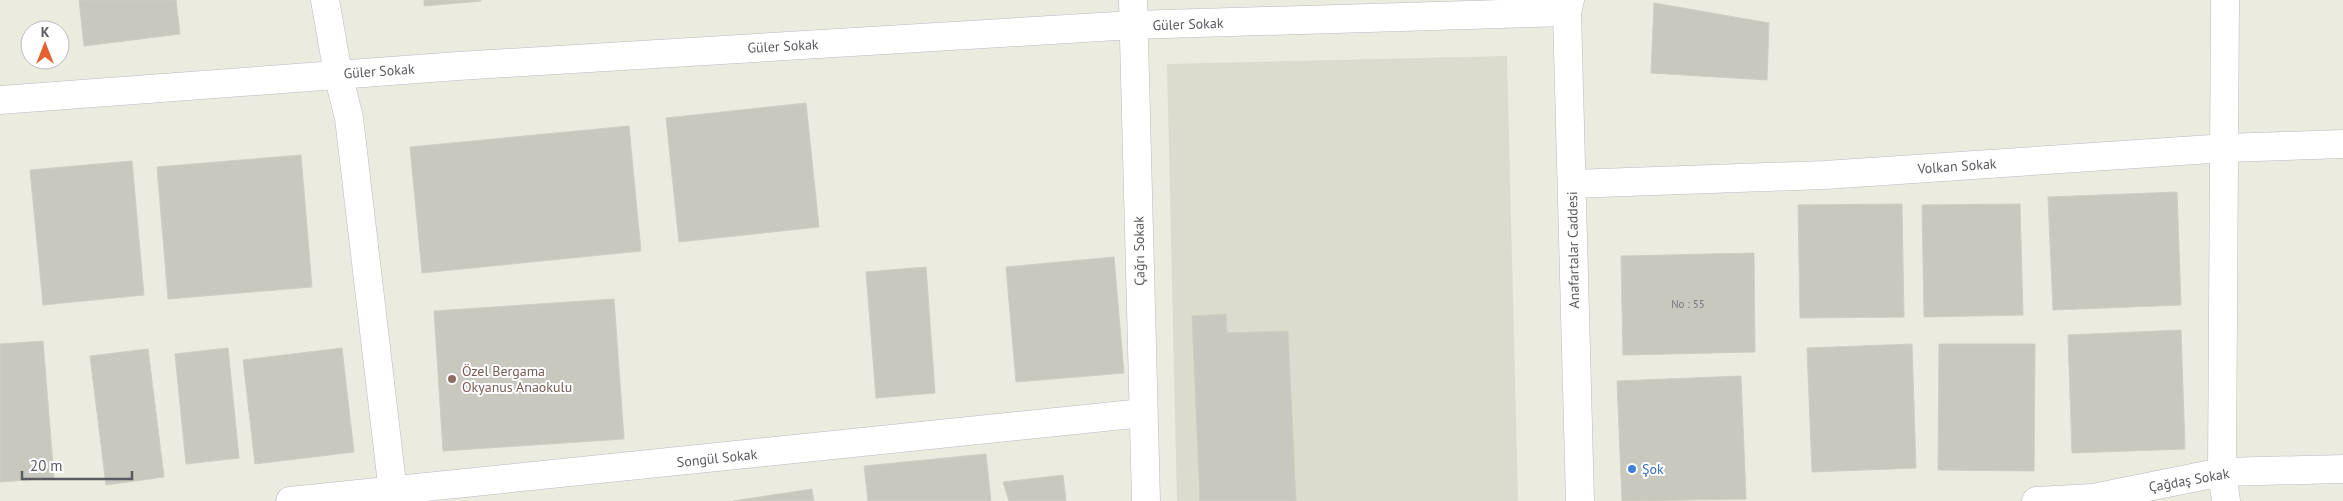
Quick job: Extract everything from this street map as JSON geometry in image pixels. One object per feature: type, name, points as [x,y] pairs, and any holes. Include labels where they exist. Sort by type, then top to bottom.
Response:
[{"type":"street","points":[[326,0],[338,74],[350,127],[393,496]]},
{"type":"street","points":[[2225,0],[2226,148],[2222,472],[2226,501]]},
{"type":"street","name":"Güler Sokak","points":[[0,100],[1133,13],[1569,6]]},
{"type":"street","name":"Anafartalar Caddesi","points":[[1569,6],[1580,501]]},
{"type":"street","name":"Çağrı Sokak","points":[[1133,13],[1146,501]]},
{"type":"street","name":"Volkan Sokak","points":[[1572,184],[1825,175],[2226,148],[2343,144]]},
{"type":"street","name":"Songül Sokak","points":[[290,501],[393,496],[1143,413]]},
{"type":"street","name":"Çağdaş Sokak","points":[[2036,501],[2093,498],[2222,472],[2343,469]]},
{"type":"shaded area","points":[[1507,56],[1518,501],[1177,501],[1167,64]]},
{"type":"building","points":[[79,0],[176,0],[180,34],[84,46]]},
{"type":"building","points":[[424,0],[481,0],[481,1],[424,6]]},
{"type":"building","points":[[1654,3],[1769,23],[1767,80],[1651,73]]},
{"type":"building","points":[[806,103],[819,227],[679,242],[666,118]]},
{"type":"building","points":[[629,126],[641,251],[422,273],[410,147]]},
{"type":"building","points":[[301,155],[312,287],[168,299],[157,167]]},
{"type":"building","points":[[132,161],[144,295],[43,305],[30,170]]},
{"type":"building","points":[[2177,192],[2181,305],[2053,310],[2048,197]]},
{"type":"building","points":[[1902,204],[1904,317],[1800,318],[1798,205]]},
{"type":"building","points":[[2020,204],[2023,315],[1924,317],[1922,205]]},
{"type":"building","points":[[1754,253],[1755,352],[1623,355],[1621,256]]},
{"type":"building","points":[[1114,257],[1124,373],[1016,382],[1006,267]]},
{"type":"building","points":[[926,267],[935,393],[876,398],[866,272]]},
{"type":"building","points":[[614,299],[624,439],[443,451],[434,311]]},
{"type":"building","points":[[1226,314],[1227,333],[1288,331],[1296,501],[1200,501],[1192,316]]},
{"type":"building","points":[[2181,330],[2185,449],[2072,453],[2068,335]]},
{"type":"building","points":[[43,341],[54,478],[0,482],[0,344]]},
{"type":"building","points":[[1912,344],[1916,468],[1812,472],[1807,348]]},
{"type":"building","points":[[1939,344],[2035,344],[2034,471],[1938,470]]},
{"type":"building","points":[[228,348],[239,458],[186,464],[175,354]]},
{"type":"building","points":[[342,348],[354,452],[255,464],[243,360]]},
{"type":"building","points":[[148,349],[164,477],[106,485],[90,356]]},
{"type":"building","points":[[1741,376],[1746,499],[1622,501],[1617,381]]},
{"type":"building","points":[[986,454],[991,501],[868,501],[864,466]]},
{"type":"building","points":[[1063,475],[1066,501],[1009,501],[1003,482]]},
{"type":"building","points":[[812,489],[814,501],[733,501]]},
{"type":"place","name":"Özel Bergama Okyanus Anaokulu","points":[[452,379]]},
{"type":"place","name":"Şok","points":[[1632,469]]}]
